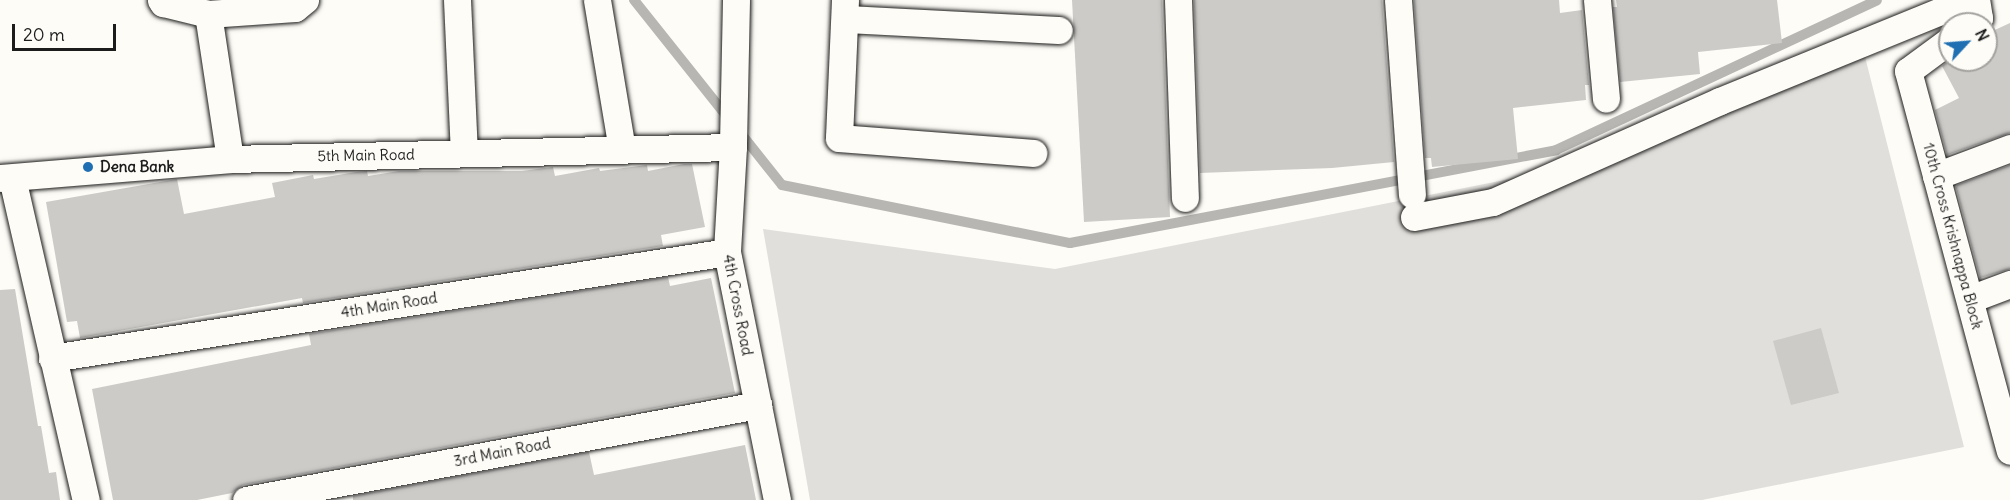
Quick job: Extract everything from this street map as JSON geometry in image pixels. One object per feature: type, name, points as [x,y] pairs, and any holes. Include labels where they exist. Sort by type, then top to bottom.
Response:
[{"type":"street","points":[[161,0],[164,3],[208,14],[295,8],[305,0]]},
{"type":"street","points":[[457,0],[464,153]]},
{"type":"street","points":[[597,0],[622,149]]},
{"type":"street","name":"4th Cross Road","points":[[736,0],[733,145],[727,252],[777,500]]},
{"type":"street","points":[[1178,0],[1185,198]]},
{"type":"street","points":[[1398,0],[1407,152],[1413,205],[1493,202],[1720,101],[1967,0]]},
{"type":"street","points":[[1597,0],[1606,99]]},
{"type":"street","points":[[1033,153],[839,138],[846,9],[1059,30]]},
{"type":"street","points":[[208,14],[230,159]]},
{"type":"street","name":"10th Cross Krishnappa Block","points":[[1938,49],[1908,71],[1970,299],[2006,417],[2010,451]]},
{"type":"street","name":"5th Main Road","points":[[6,178],[230,159],[733,145]]},
{"type":"street","points":[[1936,176],[2010,148]]},
{"type":"street","points":[[6,178],[86,500]]},
{"type":"street","name":"4th Main Road","points":[[52,358],[727,252]]},
{"type":"street","points":[[1970,299],[2010,284]]},
{"type":"street","name":"3rd Main Road","points":[[246,500],[758,405]]},
{"type":"shaded area","points":[[1862,45],[1964,447],[1702,500],[810,500],[763,229],[1055,269],[1555,170]]},
{"type":"building","points":[[1072,0],[1162,0],[1170,217],[1084,222]]},
{"type":"building","points":[[1194,0],[1382,0],[1394,162],[1332,168],[1200,173]]},
{"type":"building","points":[[1414,0],[1559,0],[1560,13],[1582,10],[1589,85],[1585,85],[1586,100],[1513,108],[1518,159],[1432,167],[1431,158],[1425,158]]},
{"type":"building","points":[[1616,0],[1777,0],[1782,43],[1698,52],[1700,74],[1620,82],[1613,7],[1617,7]]},
{"type":"building","points":[[2010,23],[2010,133],[1947,155],[1935,110],[1959,98],[1945,72],[1998,72],[1998,28]]},
{"type":"building","points":[[692,164],[705,227],[661,235],[663,246],[303,303],[302,298],[80,338],[77,321],[67,322],[46,202],[177,179],[184,214],[275,197],[272,183],[313,175],[314,179],[367,171],[368,176],[399,171],[522,171],[553,167],[555,176],[599,168],[600,171],[647,165],[648,171]]},
{"type":"building","points":[[2010,165],[2010,269],[1980,278],[1956,188],[1957,185]]},
{"type":"building","points":[[668,277],[670,286],[711,278],[735,393],[243,485],[232,493],[197,500],[113,500],[92,389],[311,345],[309,334]]},
{"type":"building","points":[[15,289],[38,426],[41,426],[49,473],[56,472],[60,500],[0,500],[0,290]]},
{"type":"building","points":[[1821,328],[1839,393],[1791,405],[1773,341]]},
{"type":"building","points":[[745,445],[756,500],[353,500],[353,496],[589,452],[594,475]]},
{"type":"waterway","points":[[634,0],[729,119]]},
{"type":"waterway","points":[[739,131],[782,185],[1070,243],[1556,150],[1877,0]]},
{"type":"place","name":"Dena Bank","points":[[88,167]]}]
